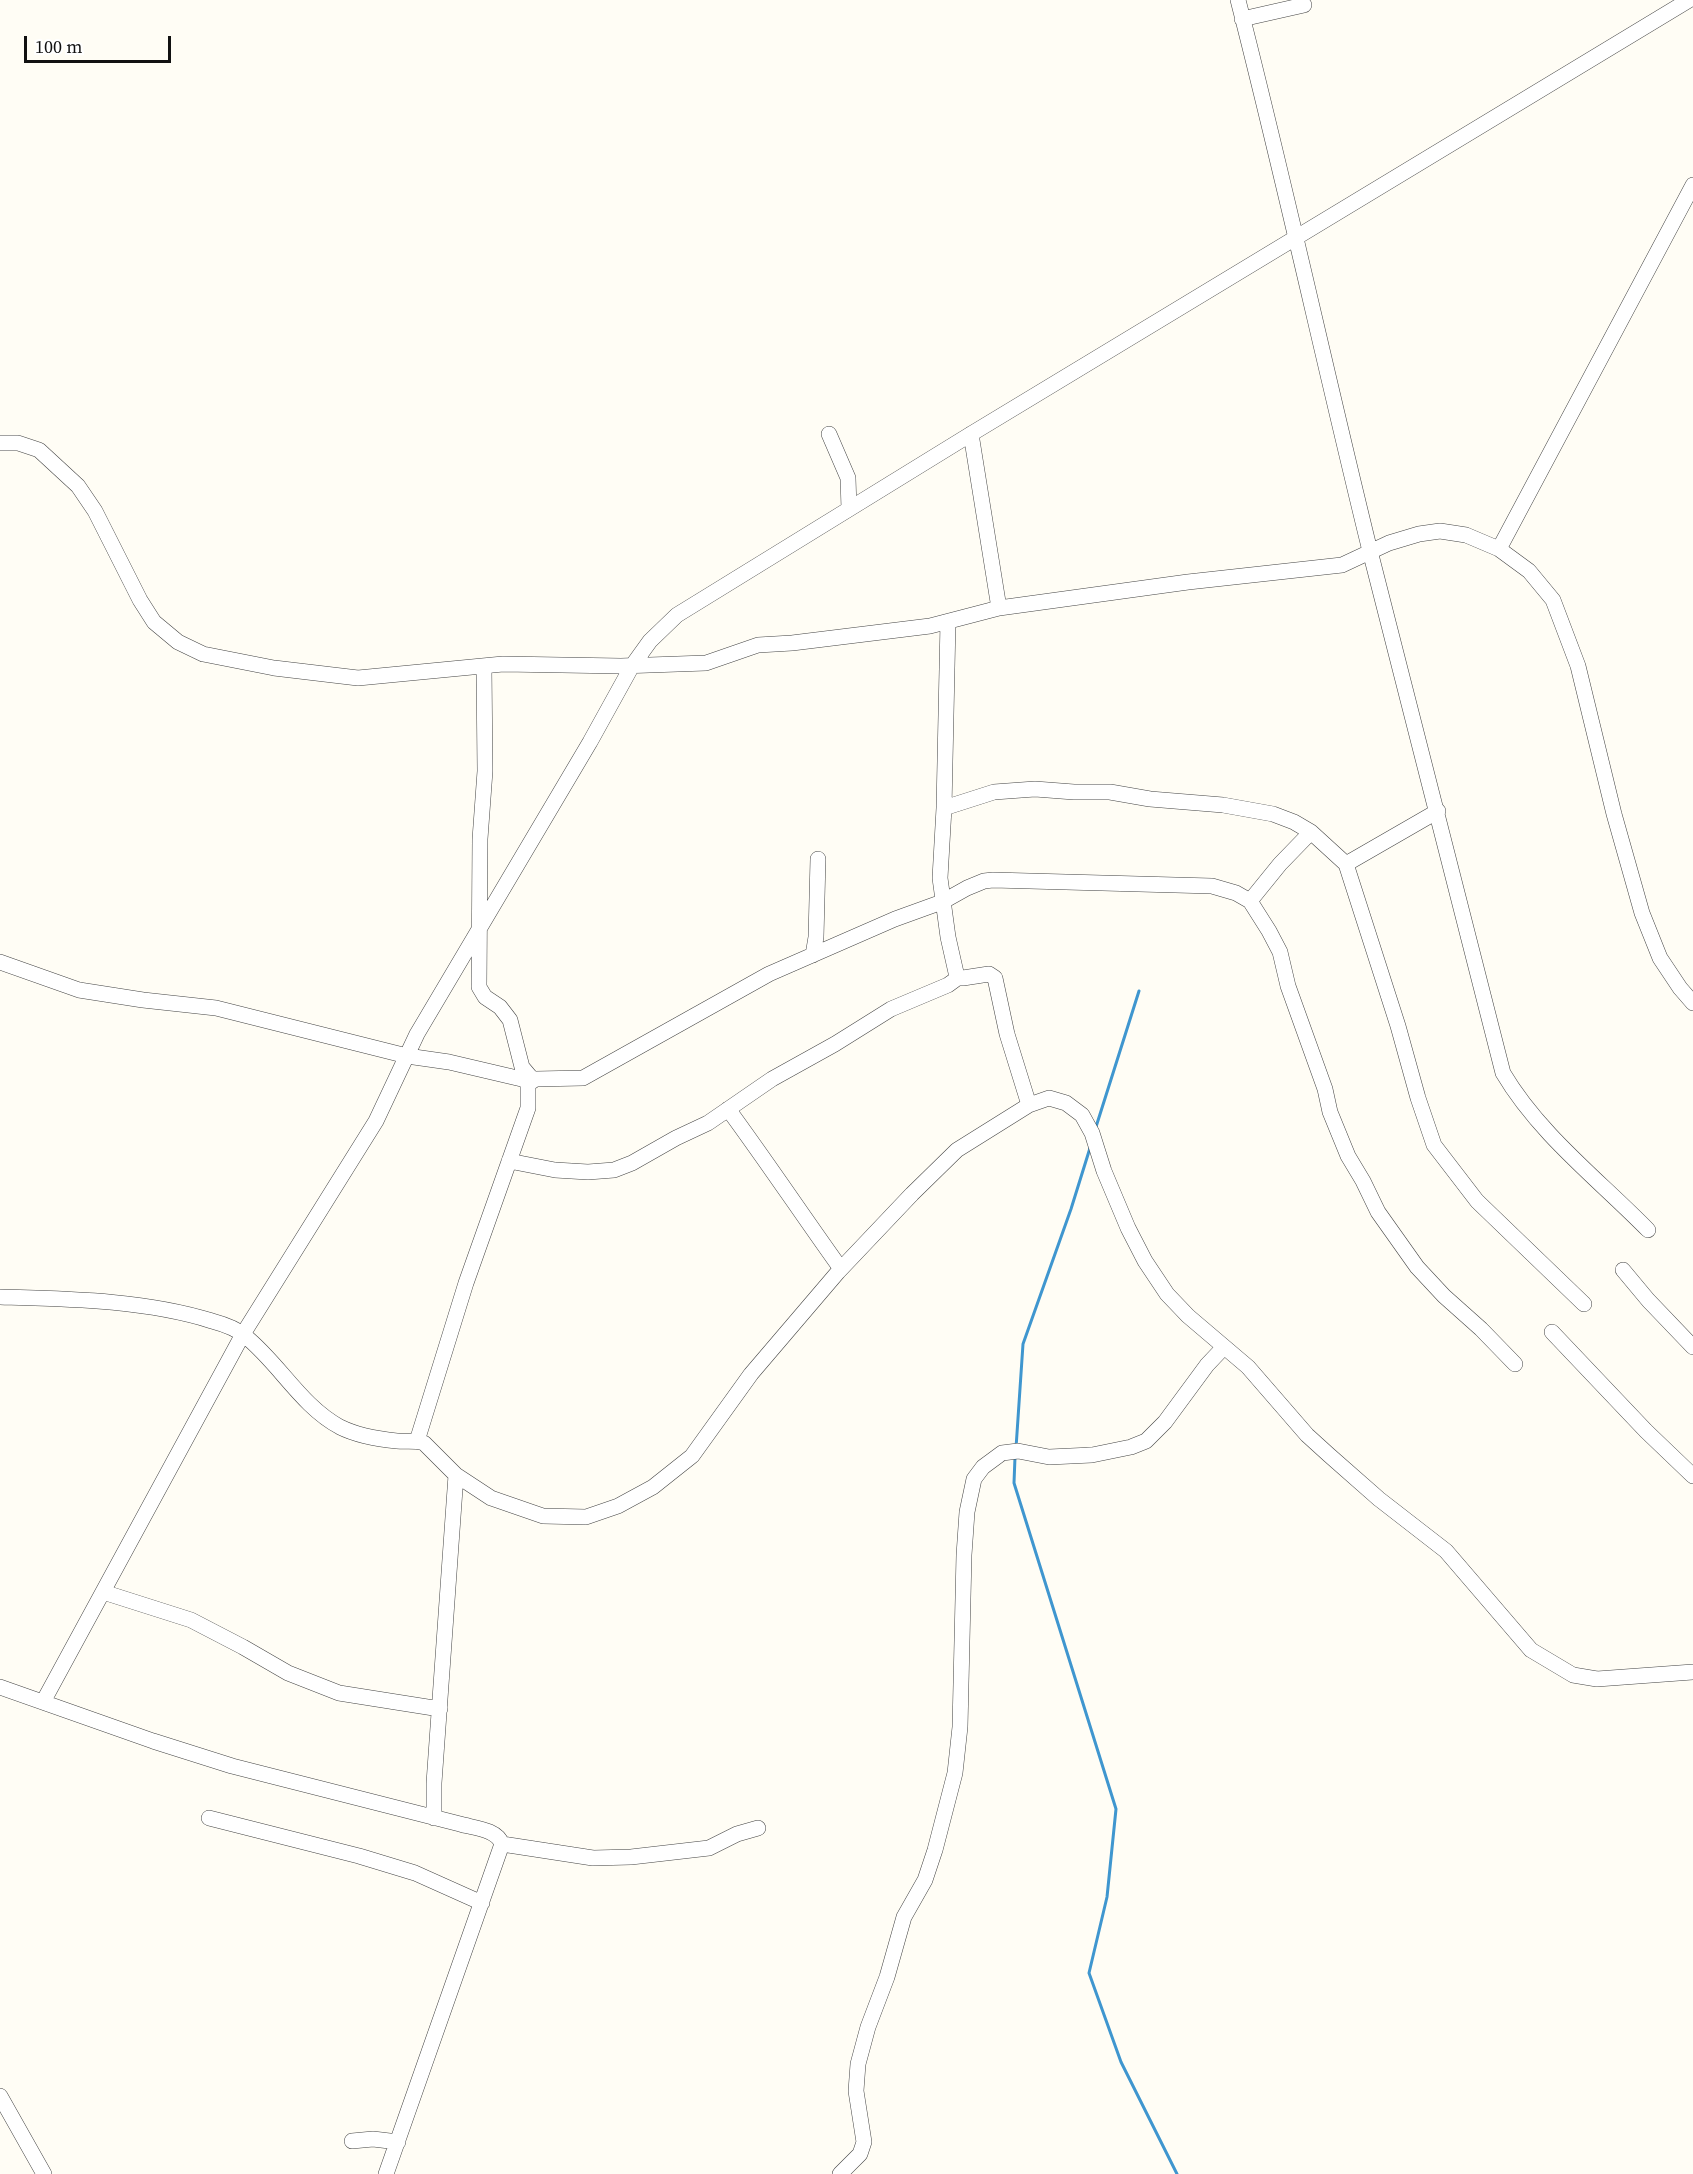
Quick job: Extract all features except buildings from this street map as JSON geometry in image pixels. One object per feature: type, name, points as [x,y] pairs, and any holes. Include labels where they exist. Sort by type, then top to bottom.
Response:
[{"type":"street","points":[[1238,0],[1370,551],[1503,1073],[1512,1088],[1554,1137],[1648,1230]]},
{"type":"street","points":[[43,1702],[243,1334],[376,1121],[417,1034],[590,742],[632,666],[650,641],[677,615],[971,434],[1689,0]]},
{"type":"street","points":[[1242,19],[1304,5]]},
{"type":"street","points":[[1499,549],[1693,185]]},
{"type":"street","points":[[829,434],[848,478],[849,509]]},
{"type":"street","points":[[971,434],[999,608]]},
{"type":"street","points":[[0,443],[18,443],[39,450],[78,486],[95,511],[140,600],[154,621],[178,642],[203,654],[274,668],[358,678],[504,664],[632,666],[706,663],[758,645],[854,636],[948,622],[999,608],[1188,582],[1342,565],[1370,551],[1419,534],[1440,531],[1466,535],[1499,549],[1529,571],[1553,600],[1578,666],[1614,814],[1642,914],[1660,958],[1693,1003]]},
{"type":"street","points":[[948,622],[944,808],[940,878],[942,902],[954,965],[956,975],[959,977]]},
{"type":"street","points":[[484,667],[485,771],[480,839],[479,987],[485,997],[500,1006],[510,1020],[522,1067],[531,1080]]},
{"type":"street","points":[[944,808],[994,792],[1035,789],[1110,792],[1150,799],[1222,805],[1273,814],[1311,832],[1346,864],[1434,1145],[1477,1200],[1584,1304]]},
{"type":"street","points":[[1346,864],[1438,811]]},
{"type":"street","points":[[1250,901],[1280,864],[1311,832]]},
{"type":"street","points":[[813,955],[816,937],[818,859]]},
{"type":"street","points":[[0,962],[79,990],[216,1008],[407,1056],[449,1062],[531,1080],[583,1078],[769,974],[895,919],[942,902],[984,881],[1212,886],[1250,901],[1280,952],[1288,986],[1325,1089],[1330,1112],[1348,1156],[1378,1212],[1424,1274],[1515,1364]]},
{"type":"street","points":[[509,1161],[555,1170],[588,1172],[614,1170],[632,1163],[708,1123],[771,1079],[836,1044],[882,1014],[948,985],[959,977],[989,974],[994,978],[1006,1034],[1029,1105]]},
{"type":"street","points":[[417,1441],[462,1294],[528,1108],[528,1084],[531,1080]]},
{"type":"street","points":[[0,1297],[105,1303],[185,1312],[223,1324],[243,1334],[308,1403],[340,1426],[369,1438],[424,1443],[456,1475],[491,1497],[543,1516],[586,1517],[618,1506],[653,1487],[692,1456],[751,1374],[886,1220],[957,1150],[1029,1105],[1049,1098],[1066,1103],[1082,1116],[1092,1133],[1104,1172],[1128,1228],[1145,1261],[1167,1294],[1188,1316],[1248,1367],[1307,1435],[1379,1499],[1446,1551],[1531,1650],[1573,1676],[1597,1678],[1693,1672]]},
{"type":"street","points":[[728,1109],[771,1166],[841,1269]]},
{"type":"street","points":[[1623,1270],[1693,1347]]},
{"type":"street","points":[[1552,1332],[1646,1431],[1693,1476]]},
{"type":"street","points":[[840,2174],[860,2154],[864,2142],[856,2091],[858,2064],[904,1917],[925,1880],[935,1850],[955,1773],[960,1727],[964,1555],[967,1512],[974,1479],[983,1467],[1002,1453],[1018,1451],[1049,1456],[1092,1455],[1131,1447],[1146,1441],[1165,1422],[1207,1365],[1224,1347]]},
{"type":"street","points":[[434,1818],[434,1782],[456,1475]]},
{"type":"street","points":[[103,1592],[191,1620],[288,1673],[339,1693],[440,1709]]},
{"type":"street","points":[[0,1687],[232,1766],[495,1834],[501,1839],[502,1844],[482,1903],[386,2174]]},
{"type":"street","points":[[209,1818],[359,1856],[415,1873],[482,1903]]},
{"type":"street","points":[[502,1844],[593,1858],[631,1857],[709,1848],[737,1834],[758,1828]]},
{"type":"street","points":[[0,2096],[44,2174]]},
{"type":"street","points":[[352,2141],[373,2139],[398,2142]]},
{"type":"waterway","points":[[1095,1130],[1139,991]]},
{"type":"waterway","points":[[1016,1448],[1023,1344],[1090,1148]]},
{"type":"waterway","points":[[1015,1457],[1014,1483],[1116,1809],[1107,1897],[1089,1973],[1121,2062],[1177,2174]]}]
